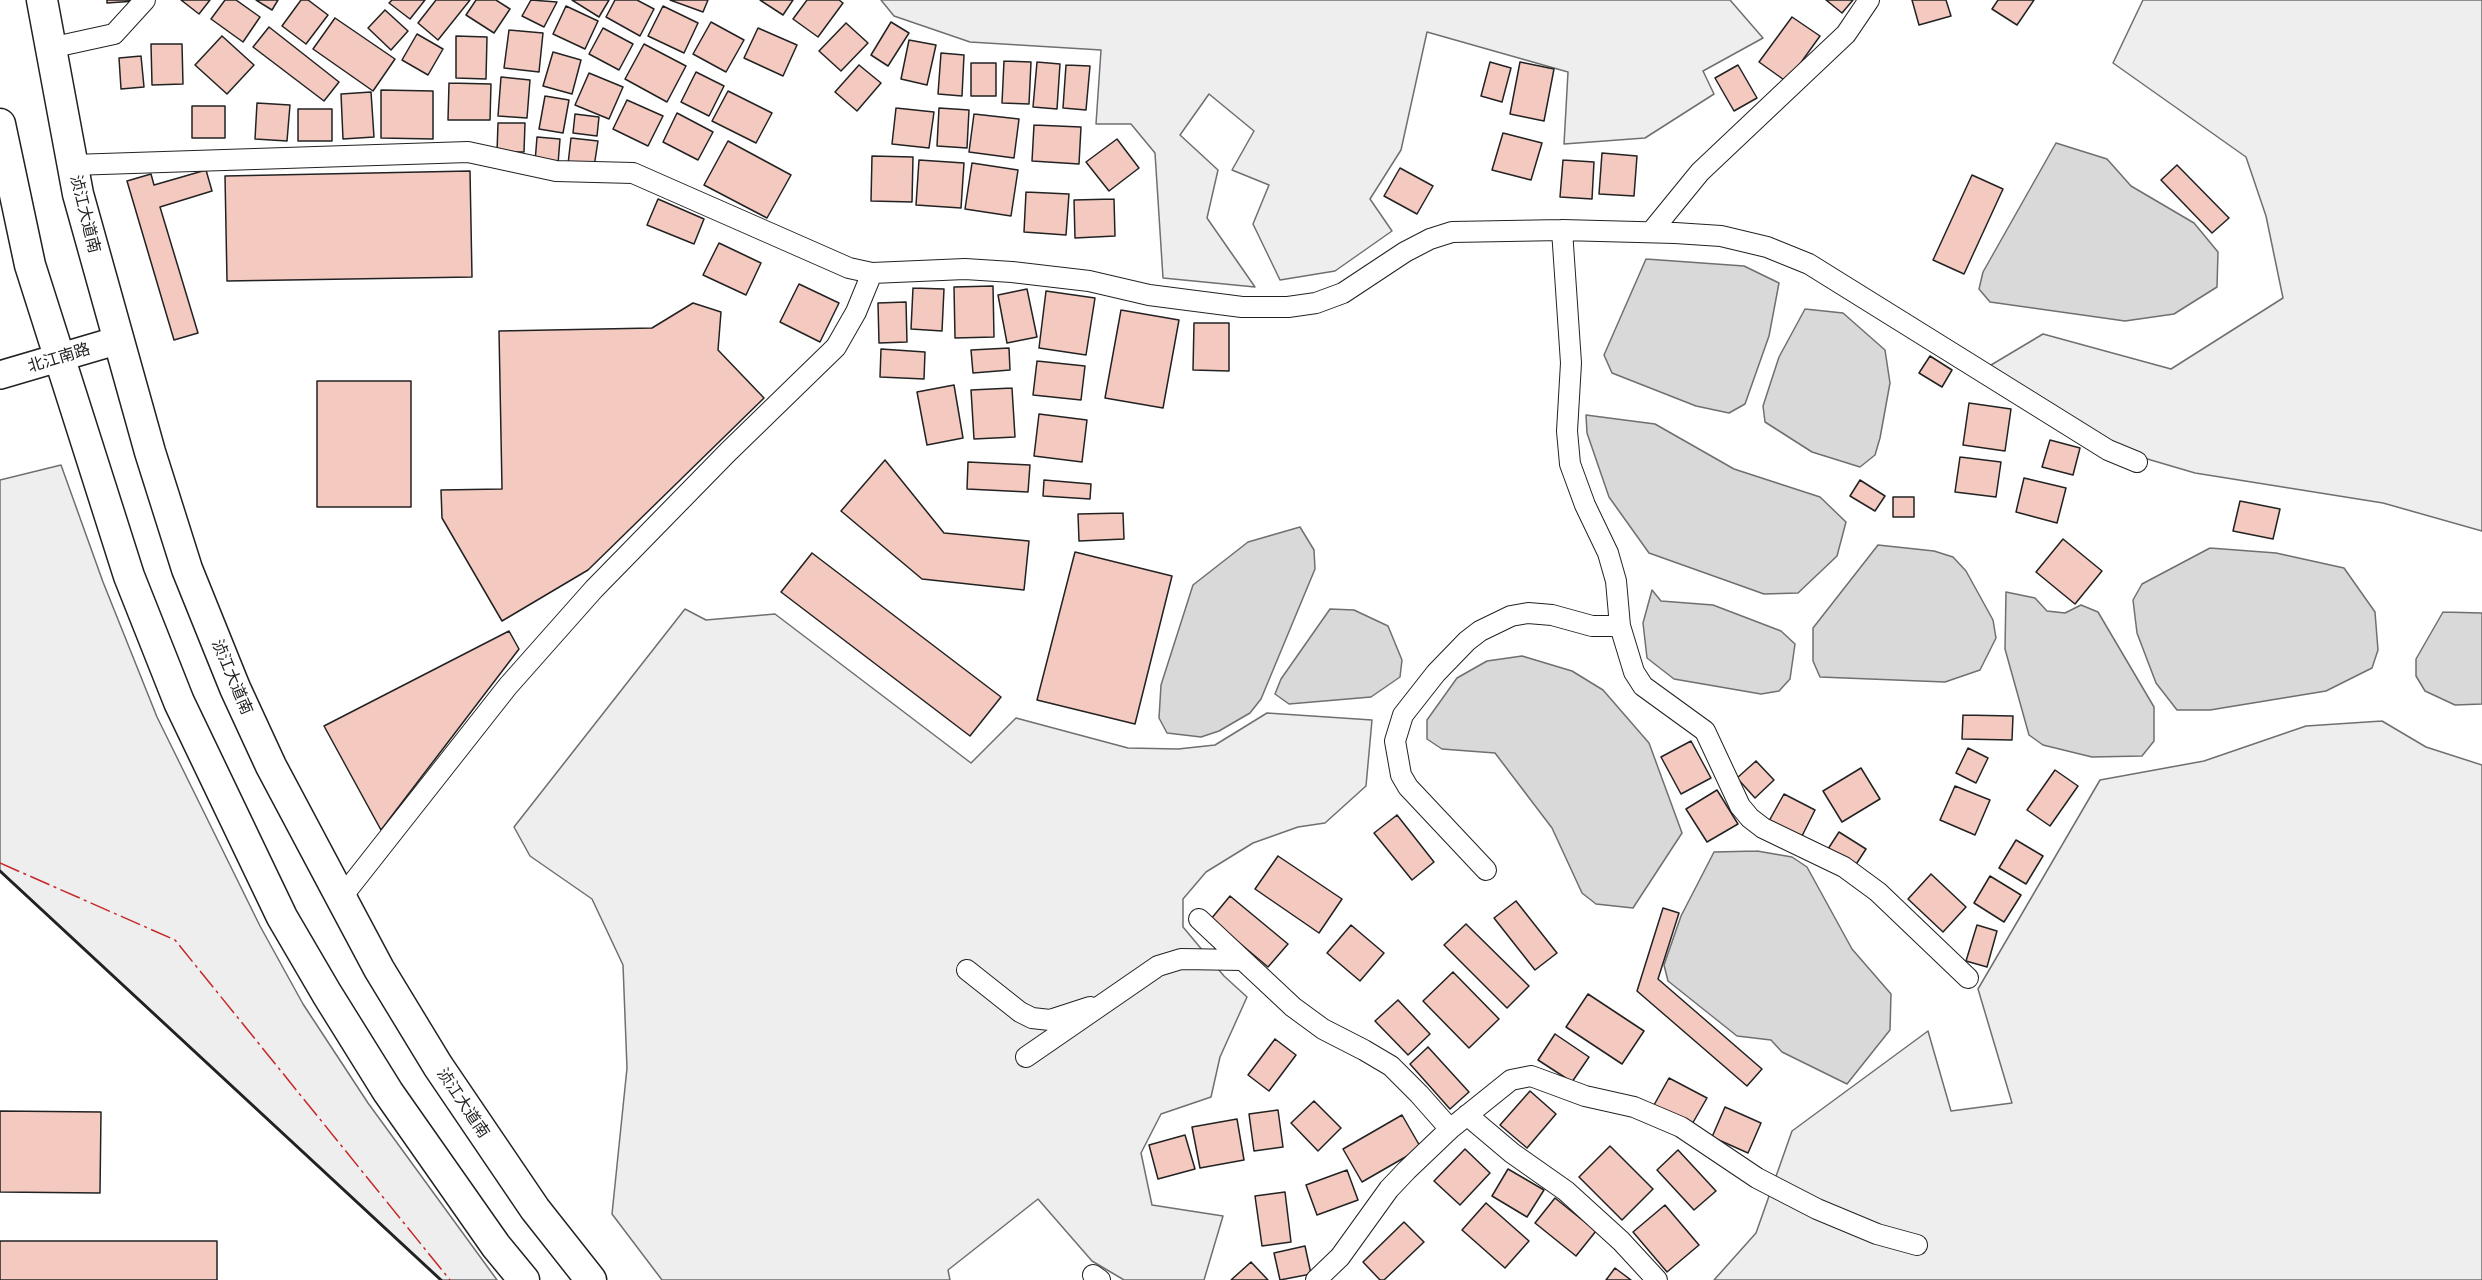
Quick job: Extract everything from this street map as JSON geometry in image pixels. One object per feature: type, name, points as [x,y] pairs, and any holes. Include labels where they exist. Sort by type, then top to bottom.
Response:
[{"type":"main road","name":"浈江大道南","points":[[42,0],[78,194],[150,452],[187,569],[235,688],[271,766],[379,969],[438,1066],[535,1209],[591,1280]]},
{"type":"main road","points":[[0,124],[30,265],[129,576],[179,702],[282,917],[327,994],[388,1092],[496,1246],[524,1280]]},
{"type":"street","points":[[50,48],[114,34],[145,0]]},
{"type":"street","points":[[1651,232],[1700,172],[1846,34],[1869,0]]},
{"type":"street","points":[[72,165],[443,151],[489,155],[556,171],[620,171],[646,177],[849,268],[872,273],[965,269],[1012,272],[1089,281],[1149,295],[1242,307],[1288,307],[1316,303],[1343,293],[1405,252],[1430,239],[1452,232],[1562,230],[1721,236],[1767,248],[1809,264],[2108,450],[2137,462]]},
{"type":"street","points":[[1562,230],[1571,363],[1567,431],[1570,464],[1585,505],[1608,552],[1616,581],[1620,626],[1634,672],[1643,686],[1705,731],[1740,806],[1750,818],[1763,828],[1844,867],[1878,892],[1968,978]]},
{"type":"street","points":[[340,898],[508,686],[594,589],[728,452],[836,347],[856,312],[872,273]]},
{"type":"street","name":"北江南路","points":[[0,375],[119,340]]},
{"type":"street","points":[[1486,870],[1408,787],[1401,775],[1395,741],[1403,715],[1436,673],[1467,641],[1480,631],[1510,616],[1528,613],[1552,615],[1592,626],[1620,626]]},
{"type":"street","points":[[1199,919],[1293,1007],[1323,1029],[1391,1066],[1450,1129]]},
{"type":"street","points":[[1026,1058],[1158,966],[1181,959],[1242,960]]},
{"type":"street","points":[[967,970],[1020,1012],[1032,1018],[1050,1020],[1110,1000]]},
{"type":"street","points":[[1316,1280],[1340,1257],[1389,1189],[1450,1129],[1511,1080],[1530,1076],[1585,1096],[1634,1107],[1681,1127],[1757,1178],[1817,1209],[1877,1234],[1917,1245]]},
{"type":"street","points":[[1467,1115],[1512,1153],[1566,1191],[1621,1241],[1657,1280]]},
{"type":"shaded area","points":[[881,0],[1730,0],[1763,38],[1703,71],[1714,94],[1645,138],[1564,144],[1568,72],[1427,32],[1401,150],[1370,199],[1392,231],[1335,271],[1280,280],[1253,224],[1269,185],[1232,170],[1254,131],[1209,94],[1180,135],[1218,170],[1207,218],[1255,287],[1163,278],[1155,153],[1131,124],[1096,124],[1101,50],[970,42],[894,16]]},
{"type":"shaded area","points":[[2143,0],[2482,0],[2482,531],[2383,503],[2195,473],[2110,448],[1986,368],[2043,334],[2171,369],[2283,298],[2266,216],[2246,157],[2113,63]]},
{"type":"shaded area","points":[[2056,143],[2107,159],[2131,186],[2194,223],[2218,252],[2217,287],[2174,314],[2125,321],[1990,302],[1979,289],[1983,272]]},
{"type":"shaded area","points":[[1646,259],[1744,266],[1779,283],[1769,336],[1745,404],[1729,413],[1696,406],[1612,373],[1604,355]]},
{"type":"shaded area","points":[[1805,309],[1843,313],[1885,350],[1890,383],[1880,438],[1875,455],[1860,467],[1812,452],[1765,422],[1763,406],[1779,357]]},
{"type":"shaded area","points":[[1586,415],[1655,424],[1734,469],[1820,497],[1846,522],[1837,556],[1798,593],[1764,594],[1649,553],[1609,497],[1587,433]]},
{"type":"shaded area","points":[[61,465],[103,582],[157,717],[260,926],[303,1004],[368,1103],[497,1280],[441,1280],[0,871],[0,480]]},
{"type":"shaded area","points":[[1300,527],[1314,550],[1315,569],[1261,699],[1250,713],[1219,731],[1201,737],[1167,733],[1159,718],[1161,685],[1193,585],[1248,542]]},
{"type":"shaded area","points":[[1878,545],[1934,551],[1953,557],[1966,571],[1993,620],[1996,638],[1980,670],[1945,682],[1820,677],[1813,661],[1813,628]]},
{"type":"shaded area","points":[[2210,548],[2276,553],[2344,568],[2375,612],[2378,650],[2372,668],[2326,691],[2210,710],[2177,710],[2156,683],[2137,633],[2133,600],[2142,584]]},
{"type":"shaded area","points":[[1652,590],[1661,601],[1713,605],[1781,631],[1795,644],[1790,679],[1779,691],[1761,694],[1674,679],[1647,658],[1643,623]]},
{"type":"shaded area","points":[[2006,592],[2035,598],[2047,611],[2065,613],[2081,605],[2098,612],[2154,707],[2154,741],[2142,756],[2092,757],[2043,745],[2029,735],[2005,649]]},
{"type":"shaded area","points":[[685,609],[706,620],[775,614],[971,763],[1016,718],[1128,748],[1178,749],[1215,745],[1267,713],[1372,720],[1366,786],[1325,823],[1298,827],[1253,843],[1206,872],[1183,899],[1183,927],[1224,976],[1247,997],[1220,1057],[1211,1097],[1161,1114],[1141,1153],[1152,1205],[1223,1216],[1204,1280],[1124,1280],[1092,1261],[1038,1199],[948,1270],[950,1280],[662,1280],[612,1214],[627,1068],[623,965],[592,899],[530,856],[514,827]]},
{"type":"shaded area","points":[[1330,609],[1354,610],[1388,626],[1402,660],[1400,677],[1371,697],[1289,704],[1275,694],[1281,679]]},
{"type":"shaded area","points":[[2443,612],[2482,613],[2482,704],[2455,705],[2425,691],[2416,676],[2416,659]]},
{"type":"shaded area","points":[[1522,656],[1572,671],[1603,690],[1649,743],[1682,833],[1633,908],[1596,904],[1582,893],[1552,828],[1495,753],[1442,749],[1427,739],[1427,720],[1457,678],[1487,661]]},
{"type":"shaded area","points":[[2382,721],[2426,747],[2482,765],[2482,1280],[1714,1280],[1756,1233],[1792,1131],[1928,1031],[1951,1111],[2012,1103],[1978,989],[2100,780],[2204,761],[2306,726]]},
{"type":"shaded area","points":[[1757,851],[1792,857],[1807,867],[1852,949],[1891,994],[1890,1030],[1847,1084],[1782,1052],[1771,1040],[1737,1036],[1668,981],[1664,965],[1681,916],[1714,852]]},
{"type":"building","points":[[107,0],[136,0],[136,1],[107,3]]},
{"type":"building","points":[[181,0],[210,0],[199,14]]},
{"type":"building","points":[[225,0],[236,0],[260,17],[243,42],[211,19]]},
{"type":"building","points":[[256,0],[278,0],[272,10]]},
{"type":"building","points":[[301,0],[308,0],[328,15],[306,44],[282,26]]},
{"type":"building","points":[[392,0],[425,0],[410,19],[389,3]]},
{"type":"building","points":[[436,0],[470,0],[438,40],[418,23]]},
{"type":"building","points":[[476,0],[496,0],[510,9],[494,33],[466,15]]},
{"type":"building","points":[[531,0],[557,2],[544,27],[522,16]]},
{"type":"building","points":[[572,0],[609,0],[599,17]]},
{"type":"building","points":[[615,0],[637,0],[654,9],[640,36],[606,17]]},
{"type":"building","points":[[670,0],[708,0],[703,12]]},
{"type":"building","points":[[760,0],[793,0],[783,15]]},
{"type":"building","points":[[807,0],[839,0],[843,3],[818,37],[793,19]]},
{"type":"building","points":[[1826,0],[1853,0],[1842,13]]},
{"type":"building","points":[[1912,0],[1946,0],[1951,16],[1919,25]]},
{"type":"building","points":[[1998,0],[2034,0],[2017,25],[1992,9]]},
{"type":"building","points":[[566,6],[598,21],[585,49],[553,34]]},
{"type":"building","points":[[663,6],[698,23],[684,53],[648,36]]},
{"type":"building","points":[[385,10],[408,31],[391,50],[368,28]]},
{"type":"building","points":[[1792,17],[1820,36],[1787,82],[1759,62]]},
{"type":"building","points":[[335,18],[395,59],[373,91],[313,49]]},
{"type":"building","points":[[711,22],[744,40],[726,72],[693,54]]},
{"type":"building","points":[[891,22],[909,33],[888,66],[871,55]]},
{"type":"building","points":[[846,23],[868,43],[841,71],[819,51]]},
{"type":"building","points":[[269,27],[339,82],[324,101],[253,47]]},
{"type":"building","points":[[603,28],[633,44],[619,70],[589,54]]},
{"type":"building","points":[[758,28],[797,45],[783,76],[744,58]]},
{"type":"building","points":[[509,30],[543,33],[539,72],[504,68]]},
{"type":"building","points":[[417,34],[443,49],[428,75],[402,60]]},
{"type":"building","points":[[222,36],[254,65],[227,94],[195,65]]},
{"type":"building","points":[[456,36],[487,37],[486,79],[456,78]]},
{"type":"building","points":[[909,40],[936,45],[927,85],[901,79]]},
{"type":"building","points":[[151,44],[182,44],[183,84],[152,85]]},
{"type":"building","points":[[644,44],[686,66],[667,102],[625,79]]},
{"type":"building","points":[[553,52],[581,60],[572,94],[543,86]]},
{"type":"building","points":[[941,53],[964,55],[962,96],[938,94]]},
{"type":"building","points":[[141,56],[144,87],[121,89],[119,58]]},
{"type":"building","points":[[1004,61],[1031,62],[1029,104],[1002,103]]},
{"type":"building","points":[[1037,62],[1060,64],[1057,109],[1033,107]]},
{"type":"building","points":[[1490,62],[1511,68],[1502,102],[1481,96]]},
{"type":"building","points":[[1520,62],[1554,69],[1544,121],[1510,114]]},
{"type":"building","points":[[971,63],[996,63],[996,96],[971,96]]},
{"type":"building","points":[[859,65],[881,83],[857,111],[835,92]]},
{"type":"building","points":[[1066,65],[1090,66],[1086,110],[1063,108]]},
{"type":"building","points":[[1738,65],[1757,98],[1734,111],[1715,78]]},
{"type":"building","points":[[696,72],[724,86],[709,116],[681,102]]},
{"type":"building","points":[[589,73],[623,87],[609,119],[575,105]]},
{"type":"building","points":[[501,77],[530,80],[527,118],[498,116]]},
{"type":"building","points":[[449,83],[491,84],[490,120],[448,120]]},
{"type":"building","points":[[381,90],[433,91],[433,139],[381,138]]},
{"type":"building","points":[[728,91],[772,113],[756,143],[712,121]]},
{"type":"building","points":[[371,92],[374,137],[343,139],[341,94]]},
{"type":"building","points":[[545,96],[569,100],[563,133],[539,129]]},
{"type":"building","points":[[627,100],[663,116],[648,146],[613,129]]},
{"type":"building","points":[[257,103],[290,105],[287,141],[255,139]]},
{"type":"building","points":[[192,106],[225,106],[225,138],[192,138]]},
{"type":"building","points":[[896,108],[934,112],[929,148],[892,144]]},
{"type":"building","points":[[939,108],[969,110],[967,148],[937,146]]},
{"type":"building","points":[[298,109],[332,109],[332,141],[298,141]]},
{"type":"building","points":[[677,113],[713,132],[698,160],[663,142]]},
{"type":"building","points":[[575,114],[599,117],[597,136],[573,133]]},
{"type":"building","points":[[974,114],[1019,119],[1014,158],[969,152]]},
{"type":"building","points":[[498,123],[525,123],[524,152],[497,152]]},
{"type":"building","points":[[1034,125],[1081,127],[1079,164],[1032,161]]},
{"type":"building","points":[[1503,133],[1542,143],[1531,180],[1492,170]]},
{"type":"building","points":[[537,137],[560,139],[558,164],[535,162]]},
{"type":"building","points":[[571,138],[598,141],[594,167],[568,164]]},
{"type":"building","points":[[1117,139],[1139,168],[1109,191],[1086,162]]},
{"type":"building","points":[[728,141],[791,175],[767,218],[704,185]]},
{"type":"building","points":[[1602,153],[1637,156],[1634,196],[1599,194]]},
{"type":"building","points":[[872,156],[913,157],[912,202],[871,201]]},
{"type":"building","points":[[919,160],[964,163],[961,208],[916,205]]},
{"type":"building","points":[[1563,160],[1594,162],[1592,199],[1560,197]]},
{"type":"building","points":[[972,163],[1018,170],[1011,216],[965,209]]},
{"type":"building","points":[[2177,165],[2229,218],[2212,233],[2161,180]]},
{"type":"building","points":[[1400,168],[1433,186],[1417,214],[1384,196]]},
{"type":"building","points":[[206,170],[212,191],[160,207],[198,333],[174,340],[127,181],[151,174],[154,185]]},
{"type":"building","points":[[470,171],[472,277],[227,281],[225,176]]},
{"type":"building","points":[[1972,175],[2003,189],[1964,274],[1933,260]]},
{"type":"building","points":[[1026,192],[1069,194],[1066,235],[1024,232]]},
{"type":"building","points":[[658,199],[704,219],[694,244],[647,225]]},
{"type":"building","points":[[1114,199],[1115,236],[1075,238],[1074,200]]},
{"type":"building","points":[[719,243],[761,263],[746,295],[703,275]]},
{"type":"building","points":[[799,284],[839,303],[820,342],[780,322]]},
{"type":"building","points":[[993,286],[994,337],[955,338],[954,287]]},
{"type":"building","points":[[913,288],[944,289],[942,331],[911,329]]},
{"type":"building","points":[[1027,289],[1037,337],[1007,343],[998,295]]},
{"type":"building","points":[[1046,291],[1095,298],[1086,355],[1039,348]]},
{"type":"building","points":[[906,302],[907,342],[879,343],[878,303]]},
{"type":"building","points":[[693,303],[721,312],[718,350],[764,398],[588,570],[502,621],[442,518],[441,490],[502,489],[499,331],[652,328]]},
{"type":"building","points":[[1121,310],[1179,320],[1163,408],[1105,398]]},
{"type":"building","points":[[1194,323],[1229,323],[1229,371],[1193,370]]},
{"type":"building","points":[[1009,348],[1010,370],[973,373],[971,350]]},
{"type":"building","points":[[881,349],[925,352],[924,379],[880,377]]},
{"type":"building","points":[[1930,356],[1952,370],[1942,387],[1919,373]]},
{"type":"building","points":[[1037,361],[1085,366],[1081,400],[1033,395]]},
{"type":"building","points":[[317,381],[411,381],[411,507],[317,507]]},
{"type":"building","points":[[954,385],[963,438],[927,445],[917,392]]},
{"type":"building","points":[[1012,388],[1015,437],[974,439],[971,390]]},
{"type":"building","points":[[1969,403],[2011,409],[2005,451],[1963,445]]},
{"type":"building","points":[[1039,414],[1087,420],[1082,462],[1034,456]]},
{"type":"building","points":[[2050,440],[2080,448],[2073,475],[2042,467]]},
{"type":"building","points":[[1960,457],[2001,462],[1996,497],[1955,492]]},
{"type":"building","points":[[885,460],[944,533],[1029,541],[1024,590],[922,579],[841,511]]},
{"type":"building","points":[[968,462],[1030,465],[1028,492],[967,489]]},
{"type":"building","points":[[2024,478],[2066,488],[2057,523],[2016,512]]},
{"type":"building","points":[[1044,480],[1091,484],[1090,499],[1043,496]]},
{"type":"building","points":[[1860,480],[1885,496],[1875,511],[1850,496]]},
{"type":"building","points":[[1893,497],[1914,497],[1914,517],[1893,517]]},
{"type":"building","points":[[2240,501],[2280,509],[2273,539],[2233,531]]},
{"type":"building","points":[[1123,513],[1124,539],[1079,541],[1078,514]]},
{"type":"building","points":[[2063,539],[2102,571],[2075,604],[2036,572]]},
{"type":"building","points":[[1075,552],[1172,576],[1135,724],[1037,700]]},
{"type":"building","points":[[812,553],[1001,697],[970,736],[781,592]]},
{"type":"building","points":[[509,631],[519,649],[381,830],[324,726]]},
{"type":"building","points":[[1963,715],[2013,716],[2012,740],[1962,739]]},
{"type":"building","points":[[1691,741],[1711,778],[1681,794],[1661,757]]},
{"type":"building","points":[[1968,748],[1988,758],[1976,783],[1956,773]]},
{"type":"building","points":[[1756,761],[1774,780],[1755,798],[1737,778]]},
{"type":"building","points":[[1861,768],[1880,799],[1842,822],[1823,791]]},
{"type":"building","points":[[2055,770],[2078,786],[2050,826],[2027,810]]},
{"type":"building","points":[[1955,786],[1990,800],[1975,835],[1940,820]]},
{"type":"building","points":[[1717,790],[1738,824],[1707,842],[1686,809]]},
{"type":"building","points":[[1784,794],[1815,810],[1801,838],[1769,821]]},
{"type":"building","points":[[1397,815],[1434,862],[1412,880],[1374,833]]},
{"type":"building","points":[[1839,832],[1866,849],[1855,866],[1828,849]]},
{"type":"building","points":[[2016,840],[2043,856],[2026,884],[1999,868]]},
{"type":"building","points":[[1278,856],[1342,899],[1319,933],[1255,889]]},
{"type":"building","points":[[1931,874],[1966,907],[1943,932],[1908,899]]},
{"type":"building","points":[[1990,876],[2021,895],[2004,922],[1974,903]]},
{"type":"building","points":[[1230,896],[1288,944],[1268,967],[1211,919]]},
{"type":"building","points":[[1516,901],[1557,953],[1535,970],[1494,918]]},
{"type":"building","points":[[1663,908],[1679,913],[1658,979],[1762,1069],[1747,1086],[1637,991]]},
{"type":"building","points":[[1466,924],[1529,986],[1507,1008],[1444,945]]},
{"type":"building","points":[[1351,925],[1384,953],[1360,981],[1327,953]]},
{"type":"building","points":[[1977,925],[1997,931],[1987,967],[1966,961]]},
{"type":"building","points":[[1453,972],[1499,1019],[1469,1048],[1423,1001]]},
{"type":"building","points":[[1588,994],[1644,1031],[1622,1064],[1566,1027]]},
{"type":"building","points":[[1398,1000],[1430,1034],[1408,1055],[1375,1021]]},
{"type":"building","points":[[1555,1034],[1589,1057],[1572,1082],[1538,1060]]},
{"type":"building","points":[[1275,1039],[1296,1055],[1269,1091],[1248,1075]]},
{"type":"building","points":[[1428,1047],[1469,1092],[1450,1109],[1410,1064]]},
{"type":"building","points":[[1669,1078],[1707,1098],[1691,1126],[1654,1105]]},
{"type":"building","points":[[1530,1091],[1556,1114],[1527,1148],[1500,1125]]},
{"type":"building","points":[[1314,1101],[1341,1128],[1318,1151],[1291,1123]]},
{"type":"building","points":[[1725,1107],[1761,1123],[1748,1153],[1712,1137]]},
{"type":"building","points":[[1278,1110],[1283,1147],[1254,1151],[1249,1114]]},
{"type":"building","points":[[0,1111],[101,1112],[100,1193],[0,1192]]},
{"type":"building","points":[[1402,1115],[1421,1148],[1362,1182],[1343,1149]]},
{"type":"building","points":[[1237,1119],[1244,1160],[1200,1168],[1192,1127]]},
{"type":"building","points":[[1185,1135],[1195,1169],[1158,1179],[1149,1145]]},
{"type":"building","points":[[1610,1146],[1653,1189],[1622,1220],[1579,1177]]},
{"type":"building","points":[[1465,1149],[1490,1173],[1460,1205],[1434,1181]]},
{"type":"building","points":[[1678,1150],[1716,1191],[1694,1210],[1657,1170]]},
{"type":"building","points":[[1508,1169],[1544,1190],[1527,1217],[1492,1196]]},
{"type":"building","points":[[1347,1170],[1358,1200],[1317,1215],[1306,1185]]},
{"type":"building","points":[[1285,1192],[1291,1242],[1262,1246],[1255,1196]]},
{"type":"building","points":[[1555,1198],[1596,1231],[1576,1256],[1535,1223]]},
{"type":"building","points":[[1486,1203],[1529,1241],[1505,1268],[1462,1230]]},
{"type":"building","points":[[1665,1205],[1699,1245],[1667,1272],[1633,1232]]},
{"type":"building","points":[[1404,1222],[1424,1242],[1384,1280],[1380,1280],[1363,1262]]},
{"type":"building","points":[[0,1241],[217,1241],[217,1280],[0,1280]]},
{"type":"building","points":[[1305,1246],[1311,1274],[1280,1280],[1274,1253]]},
{"type":"building","points":[[1251,1262],[1268,1280],[1231,1280]]},
{"type":"building","points":[[1615,1268],[1631,1280],[1606,1280]]},
{"type":"wall","points":[[0,871],[441,1280]]},
{"type":"power","points":[[0,863],[175,940],[450,1280]]}]
